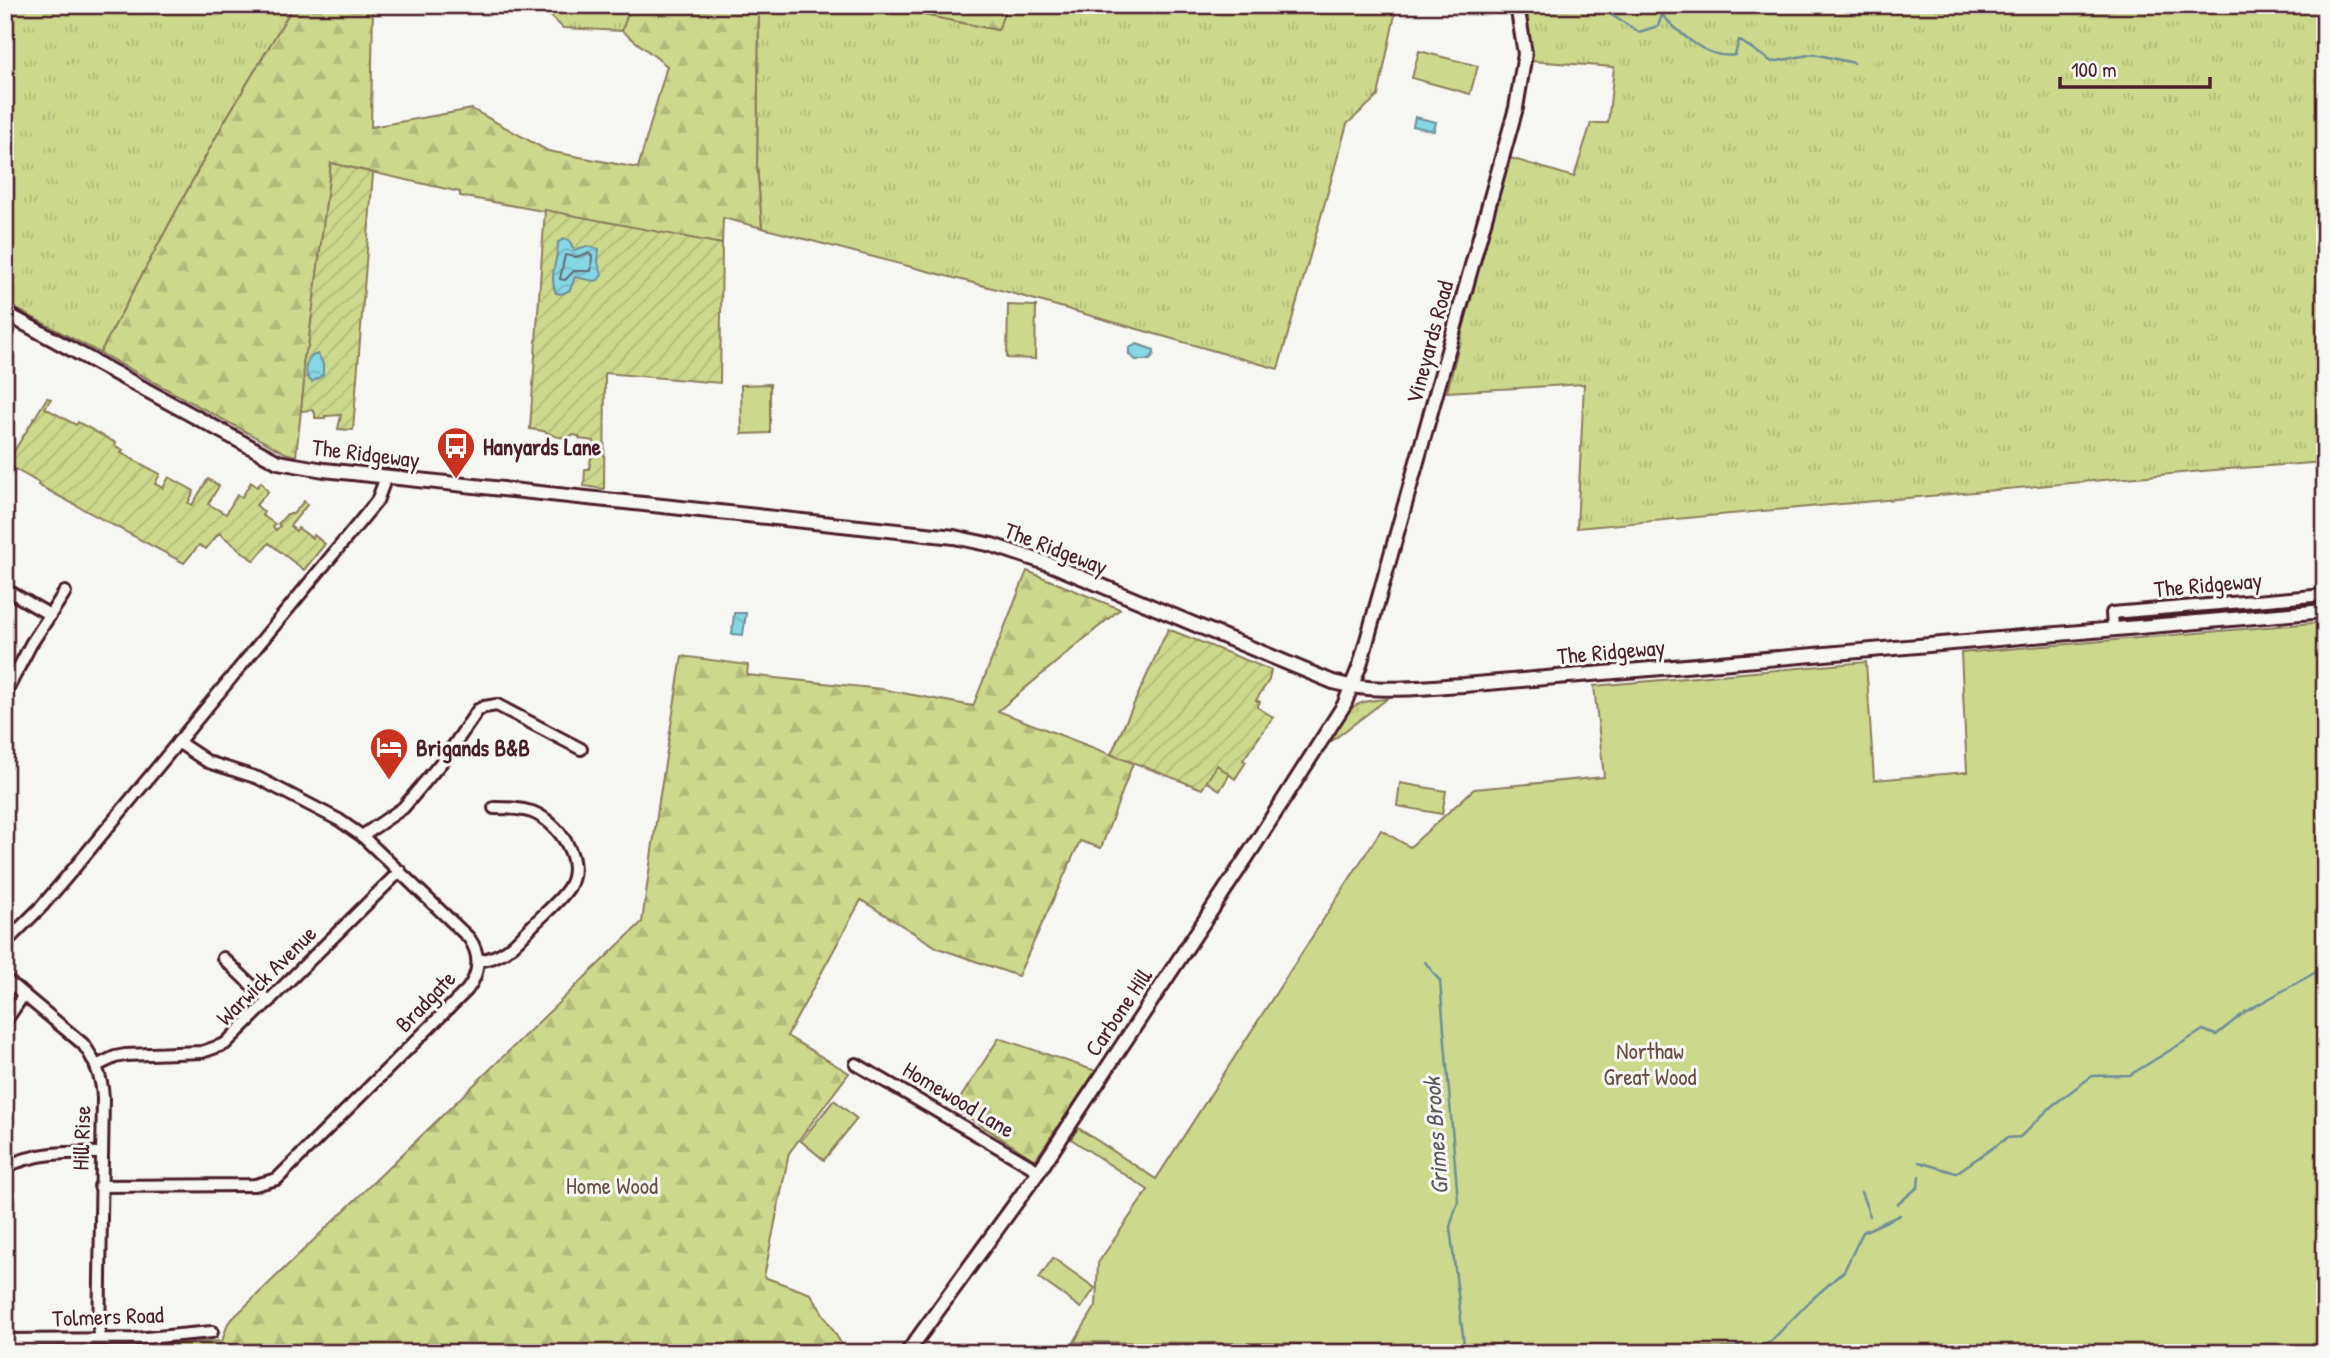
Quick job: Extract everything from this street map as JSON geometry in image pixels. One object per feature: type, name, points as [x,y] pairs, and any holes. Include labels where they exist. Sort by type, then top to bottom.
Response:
[{"type":"street","name":"Vineyards Road","points":[[1352,687],[1415,473],[1516,108],[1525,54],[1517,5]]},
{"type":"street","name":"The Ridgeway","points":[[5,313],[278,462],[314,469],[907,531],[979,542],[1052,565],[1333,682],[1372,690],[1478,684],[2325,611]]},
{"type":"street","points":[[5,943],[51,896],[377,501],[386,477]]},
{"type":"street","points":[[5,589],[50,615]]},
{"type":"street","points":[[5,694],[31,644],[65,592]]},
{"type":"street","name":"The Ridgeway","points":[[2113,629],[2112,613],[2325,595]]},
{"type":"street","name":"Carbone Hill","points":[[907,1353],[1039,1171],[1283,801],[1344,705],[1352,687]]},
{"type":"street","points":[[362,836],[403,808],[445,758],[478,710],[484,707],[497,705],[581,749]]},
{"type":"street","name":"Bradgate","points":[[100,1186],[255,1185],[277,1179],[467,990],[476,974],[477,952],[469,937],[362,836],[321,809],[258,778],[208,762],[178,742]]},
{"type":"street","points":[[478,961],[505,953],[569,887],[573,867],[562,835],[545,820],[522,809],[494,808]]},
{"type":"street","name":"Warwick Avenue","points":[[96,1066],[125,1055],[202,1052],[218,1048],[233,1039],[400,871]]},
{"type":"street","points":[[223,958],[269,1002]]},
{"type":"street","name":"Hill Rise","points":[[5,979],[83,1044],[96,1066],[103,1098],[99,1339]]},
{"type":"street","points":[[5,1022],[24,994]]},
{"type":"street","name":"Homewood Lane","points":[[856,1063],[1039,1171]]},
{"type":"street","points":[[5,1167],[44,1154],[101,1153]]},
{"type":"street","name":"Tolmers Road","points":[[5,1340],[135,1339],[212,1332]]},
{"type":"green space","points":[[5,5],[294,5],[223,124],[100,353],[5,303]]},
{"type":"green space","points":[[294,5],[373,5],[371,127],[472,109],[548,151],[638,168],[667,66],[622,31],[631,5],[759,5],[757,165],[762,228],[723,218],[722,244],[460,196],[460,192],[331,163],[308,347],[303,357],[304,383],[296,456],[285,453],[100,353],[223,124]]},
{"type":"green space","points":[[539,5],[631,5],[622,31],[563,28]]},
{"type":"green space","points":[[759,5],[876,5],[997,30],[1007,5],[1397,5],[1378,96],[1347,124],[1278,369],[1004,291],[762,228],[757,165]]},
{"type":"green space","points":[[875,5],[1007,5],[998,30]]},
{"type":"green space","points":[[1527,5],[2325,5],[2325,462],[1577,528],[1584,384],[1447,392],[1507,157],[1574,177],[1591,123],[1608,123],[1614,67],[1531,61]]},
{"type":"green space","points":[[1419,51],[1478,66],[1470,94],[1412,78]]},
{"type":"green space","points":[[331,163],[373,173],[353,430],[338,429],[341,415],[315,418],[312,410],[301,411],[303,357],[308,347]]},
{"type":"green space","points":[[545,210],[722,244],[720,383],[605,373],[604,489],[584,486],[585,469],[589,469],[594,441],[573,435],[554,436],[530,429]]},
{"type":"green space","points":[[1008,305],[1036,306],[1035,359],[1007,358]]},
{"type":"green space","points":[[770,384],[770,433],[742,434],[741,385]]},
{"type":"green space","points":[[47,398],[51,399],[45,408],[116,443],[115,446],[123,450],[121,453],[160,474],[155,484],[163,488],[169,477],[194,491],[188,503],[192,505],[208,479],[219,486],[208,504],[226,514],[237,495],[242,497],[251,482],[257,487],[261,482],[268,492],[256,505],[264,512],[262,515],[275,524],[273,527],[276,530],[287,514],[293,514],[304,501],[307,505],[290,526],[312,538],[314,535],[325,544],[304,570],[269,543],[254,561],[219,533],[206,549],[199,545],[184,563],[38,485],[39,483],[6,464]]},
{"type":"green space","name":"Home Wood","points":[[1027,571],[1120,609],[998,711],[1133,763],[1101,848],[1080,841],[1018,976],[938,948],[861,900],[787,1036],[849,1073],[789,1153],[764,1277],[811,1294],[847,1353],[145,1353],[144,1348],[154,1344],[222,1341],[228,1323],[642,922],[682,656],[748,665],[747,675],[881,689],[973,706]]},
{"type":"green space","points":[[2325,599],[2325,607],[2125,624],[2119,620],[2120,617]]},
{"type":"green space","name":"Northaw Great Wood","points":[[2325,622],[2325,1353],[2014,1353],[2013,1349],[1074,1342],[1096,1306],[1098,1263],[1148,1190],[1071,1139],[1078,1128],[1156,1179],[1381,830],[1410,847],[1474,789],[1604,777],[1594,686],[1866,662],[1874,780],[1967,772],[1961,653]]},
{"type":"green space","points":[[1168,629],[1271,670],[1269,680],[1256,700],[1260,702],[1257,707],[1273,717],[1243,760],[1246,762],[1235,779],[1217,765],[1202,789],[1111,754]]},
{"type":"green space","points":[[1387,699],[1329,743],[1345,716],[1356,705]]},
{"type":"green space","points":[[1217,765],[1230,774],[1220,790],[1206,781]]},
{"type":"green space","points":[[1400,783],[1446,791],[1442,814],[1397,806]]},
{"type":"green space","points":[[999,1038],[1096,1071],[1035,1160],[954,1108]]},
{"type":"green space","points":[[834,1100],[857,1119],[824,1160],[801,1141]]},
{"type":"green space","points":[[1053,1258],[1095,1288],[1081,1308],[1039,1278]]},
{"type":"water","points":[[1415,117],[1436,122],[1434,131],[1413,126]]},
{"type":"water","points":[[569,240],[574,250],[587,246],[599,249],[598,262],[602,275],[594,281],[575,277],[570,290],[562,294],[556,293],[553,274],[558,242]]},
{"type":"water","points":[[1137,344],[1154,350],[1150,360],[1136,360],[1129,355],[1129,348]]},
{"type":"water","points":[[318,354],[323,364],[323,375],[312,382],[307,377],[306,365],[311,356]]},
{"type":"water","points":[[734,613],[746,613],[743,635],[732,634]]},
{"type":"waterway","points":[[1595,5],[1639,32],[1658,26],[1662,15],[1695,44],[1714,54],[1735,55],[1739,40],[1772,62],[1814,54],[1854,63]]},
{"type":"waterway","name":"Grimes Brook","points":[[1425,962],[1440,981],[1458,1201],[1450,1227],[1465,1353]]},
{"type":"waterway","name":"Grimes Brook","points":[[1919,1162],[1956,1173],[2007,1138],[2020,1137],[2053,1105],[2092,1076],[2130,1075],[2203,1030],[2216,1035],[2245,1012],[2325,967]]},
{"type":"waterway","name":"Grimes Brook","points":[[1898,1204],[1918,1187],[1919,1176]]},
{"type":"waterway","points":[[1861,1192],[1870,1216]]},
{"type":"waterway","name":"Grimes Brook","points":[[1751,1353],[1755,1348],[1771,1341],[1844,1271],[1863,1232],[1900,1215]]},
{"type":"waterway","name":"Grimes Brook","points":[[1722,1353],[1739,1345],[1742,1353]]},
{"type":"place","name":"Hanyards Lane","points":[[456,480]]},
{"type":"place","name":"Brigands B&B","points":[[389,781]]}]
